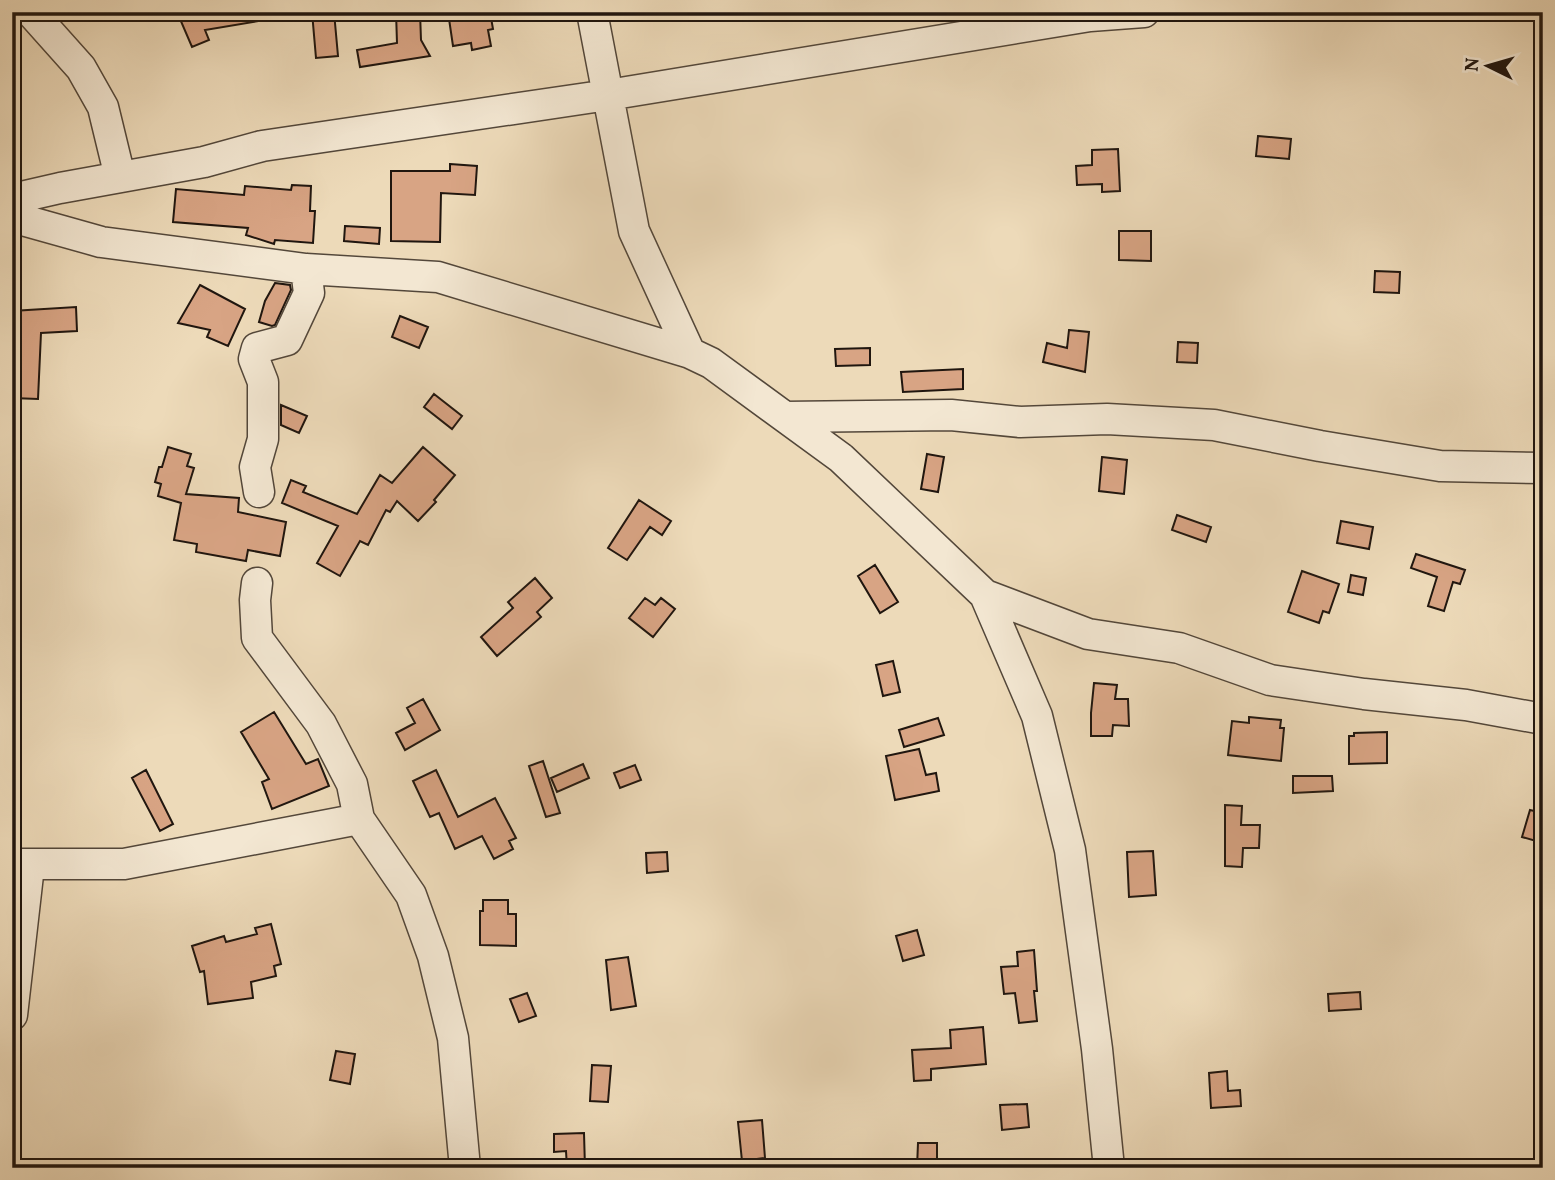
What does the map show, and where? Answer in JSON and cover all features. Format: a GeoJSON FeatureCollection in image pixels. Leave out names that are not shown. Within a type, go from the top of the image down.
{"type":"FeatureCollection","features":[{"type":"Feature","properties":{"kind":"street"},"geometry":{"type":"LineString","coordinates":[[31,12],[81,68],[103,107],[120,177]]}},
{"type":"Feature","properties":{"kind":"street"},"geometry":{"type":"LineString","coordinates":[[592,12],[634,231],[690,353]]}},
{"type":"Feature","properties":{"kind":"street"},"geometry":{"type":"LineString","coordinates":[[12,199],[204,162],[262,146],[608,95],[1077,18],[1144,12]]}},
{"type":"Feature","properties":{"kind":"street"},"geometry":{"type":"LineString","coordinates":[[12,217],[101,242],[306,269],[439,277],[690,353],[711,363],[841,458],[985,595],[1088,634],[1179,648],[1270,680],[1466,705],[1543,719]]}},
{"type":"Feature","properties":{"kind":"street"},"geometry":{"type":"LineString","coordinates":[[259,492],[255,467],[263,439],[263,382],[254,359],[257,348],[288,340],[309,293],[306,269]]}},
{"type":"Feature","properties":{"kind":"street"},"geometry":{"type":"LineString","coordinates":[[785,417],[951,415],[1020,422],[1107,419],[1214,425],[1440,466],[1543,468]]}},
{"type":"Feature","properties":{"kind":"street"},"geometry":{"type":"LineString","coordinates":[[257,583],[257,638],[321,724],[352,784],[359,819],[411,895],[433,956],[453,1038],[465,1168]]}},
{"type":"Feature","properties":{"kind":"street"},"geometry":{"type":"LineString","coordinates":[[985,595],[1037,716],[1070,850],[1097,1049],[1109,1168]]}},
{"type":"Feature","properties":{"kind":"street"},"geometry":{"type":"LineString","coordinates":[[12,1015],[21,865],[124,864],[359,819]]}},
{"type":"Feature","properties":{"kind":"building"},"geometry":{"type":"Polygon","coordinates":[[[177,12],[259,12],[259,21],[205,30],[209,40],[192,47],[177,12]]]}},
{"type":"Feature","properties":{"kind":"building"},"geometry":{"type":"Polygon","coordinates":[[[312,12],[334,12],[338,56],[316,58],[312,12]]]}},
{"type":"Feature","properties":{"kind":"building"},"geometry":{"type":"Polygon","coordinates":[[[396,12],[420,12],[421,40],[430,56],[360,67],[357,50],[397,43],[396,12]]]}},
{"type":"Feature","properties":{"kind":"building"},"geometry":{"type":"Polygon","coordinates":[[[448,12],[490,12],[493,29],[488,30],[491,46],[472,50],[471,43],[453,46],[448,12]]]}},
{"type":"Feature","properties":{"kind":"building"},"geometry":{"type":"Polygon","coordinates":[[[1258,136],[1291,139],[1289,159],[1256,156],[1258,136]]]}},
{"type":"Feature","properties":{"kind":"building"},"geometry":{"type":"Polygon","coordinates":[[[1118,149],[1120,191],[1102,192],[1102,184],[1077,185],[1076,166],[1092,165],[1092,150],[1118,149]]]}},
{"type":"Feature","properties":{"kind":"building"},"geometry":{"type":"Polygon","coordinates":[[[450,164],[477,166],[475,195],[441,193],[440,242],[391,241],[391,171],[450,171],[450,164]]]}},
{"type":"Feature","properties":{"kind":"building"},"geometry":{"type":"Polygon","coordinates":[[[292,185],[311,186],[310,211],[315,211],[313,243],[275,240],[274,244],[246,235],[248,228],[173,222],[176,189],[244,195],[245,186],[291,190],[292,185]]]}},
{"type":"Feature","properties":{"kind":"building"},"geometry":{"type":"Polygon","coordinates":[[[345,226],[380,228],[379,244],[344,241],[345,226]]]}},
{"type":"Feature","properties":{"kind":"building"},"geometry":{"type":"Polygon","coordinates":[[[1119,231],[1151,231],[1151,261],[1119,260],[1119,231]]]}},
{"type":"Feature","properties":{"kind":"building"},"geometry":{"type":"Polygon","coordinates":[[[1375,271],[1400,272],[1399,293],[1374,292],[1375,271]]]}},
{"type":"Feature","properties":{"kind":"building"},"geometry":{"type":"Polygon","coordinates":[[[275,283],[290,285],[291,290],[275,325],[272,326],[259,322],[265,301],[275,283]]]}},
{"type":"Feature","properties":{"kind":"building"},"geometry":{"type":"Polygon","coordinates":[[[200,285],[245,309],[228,346],[207,337],[210,330],[178,323],[200,285]]]}},
{"type":"Feature","properties":{"kind":"building"},"geometry":{"type":"Polygon","coordinates":[[[76,307],[77,331],[41,333],[38,399],[12,398],[12,311],[76,307]]]}},
{"type":"Feature","properties":{"kind":"building"},"geometry":{"type":"Polygon","coordinates":[[[400,316],[428,327],[419,348],[392,337],[400,316]]]}},
{"type":"Feature","properties":{"kind":"building"},"geometry":{"type":"Polygon","coordinates":[[[1069,330],[1089,332],[1085,372],[1043,362],[1047,343],[1067,348],[1069,330]]]}},
{"type":"Feature","properties":{"kind":"building"},"geometry":{"type":"Polygon","coordinates":[[[1178,342],[1198,343],[1197,363],[1177,362],[1178,342]]]}},
{"type":"Feature","properties":{"kind":"building"},"geometry":{"type":"Polygon","coordinates":[[[870,348],[870,365],[836,366],[835,349],[870,348]]]}},
{"type":"Feature","properties":{"kind":"building"},"geometry":{"type":"Polygon","coordinates":[[[963,369],[963,389],[903,392],[901,372],[963,369]]]}},
{"type":"Feature","properties":{"kind":"building"},"geometry":{"type":"Polygon","coordinates":[[[434,394],[462,416],[452,429],[424,407],[434,394]]]}},
{"type":"Feature","properties":{"kind":"building"},"geometry":{"type":"Polygon","coordinates":[[[281,405],[307,416],[299,433],[281,425],[281,405]]]}},
{"type":"Feature","properties":{"kind":"building"},"geometry":{"type":"Polygon","coordinates":[[[168,447],[191,454],[187,466],[194,468],[186,494],[239,498],[238,512],[286,522],[280,556],[248,550],[246,561],[196,552],[197,544],[174,540],[181,503],[158,496],[161,484],[155,482],[168,447]]]}},
{"type":"Feature","properties":{"kind":"building"},"geometry":{"type":"Polygon","coordinates":[[[423,447],[455,475],[434,500],[436,502],[418,521],[397,501],[390,512],[386,510],[368,545],[360,541],[340,576],[317,563],[338,526],[282,503],[291,480],[306,486],[303,492],[357,514],[380,475],[392,483],[423,447]]]}},
{"type":"Feature","properties":{"kind":"building"},"geometry":{"type":"Polygon","coordinates":[[[927,454],[944,457],[938,492],[921,489],[927,454]]]}},
{"type":"Feature","properties":{"kind":"building"},"geometry":{"type":"Polygon","coordinates":[[[1102,457],[1127,460],[1124,494],[1099,491],[1102,457]]]}},
{"type":"Feature","properties":{"kind":"building"},"geometry":{"type":"Polygon","coordinates":[[[639,500],[671,521],[662,535],[650,527],[627,560],[608,548],[639,500]]]}},
{"type":"Feature","properties":{"kind":"building"},"geometry":{"type":"Polygon","coordinates":[[[1177,515],[1211,527],[1206,542],[1172,530],[1177,515]]]}},
{"type":"Feature","properties":{"kind":"building"},"geometry":{"type":"Polygon","coordinates":[[[1341,521],[1373,527],[1369,549],[1337,543],[1341,521]]]}},
{"type":"Feature","properties":{"kind":"building"},"geometry":{"type":"Polygon","coordinates":[[[1416,554],[1465,570],[1460,584],[1453,582],[1444,611],[1428,606],[1437,577],[1411,568],[1416,554]]]}},
{"type":"Feature","properties":{"kind":"building"},"geometry":{"type":"Polygon","coordinates":[[[875,565],[898,602],[880,613],[858,576],[875,565]]]}},
{"type":"Feature","properties":{"kind":"building"},"geometry":{"type":"Polygon","coordinates":[[[1302,571],[1339,584],[1329,613],[1323,611],[1319,623],[1288,612],[1302,571]]]}},
{"type":"Feature","properties":{"kind":"building"},"geometry":{"type":"Polygon","coordinates":[[[1351,575],[1366,578],[1363,595],[1348,592],[1351,575]]]}},
{"type":"Feature","properties":{"kind":"building"},"geometry":{"type":"Polygon","coordinates":[[[535,578],[552,598],[537,612],[541,617],[497,656],[481,637],[513,608],[508,602],[535,578]]]}},
{"type":"Feature","properties":{"kind":"building"},"geometry":{"type":"Polygon","coordinates":[[[645,598],[655,605],[661,598],[675,609],[653,637],[629,618],[645,598]]]}},
{"type":"Feature","properties":{"kind":"building"},"geometry":{"type":"Polygon","coordinates":[[[893,661],[900,692],[883,696],[876,665],[893,661]]]}},
{"type":"Feature","properties":{"kind":"building"},"geometry":{"type":"Polygon","coordinates":[[[1094,683],[1117,685],[1115,699],[1128,699],[1129,726],[1113,725],[1112,736],[1091,736],[1094,683]]]}},
{"type":"Feature","properties":{"kind":"building"},"geometry":{"type":"Polygon","coordinates":[[[423,699],[440,730],[405,750],[396,733],[415,723],[407,708],[423,699]]]}},
{"type":"Feature","properties":{"kind":"building"},"geometry":{"type":"Polygon","coordinates":[[[274,712],[306,764],[318,759],[329,786],[272,809],[262,782],[269,779],[241,732],[274,712]]]}},
{"type":"Feature","properties":{"kind":"building"},"geometry":{"type":"Polygon","coordinates":[[[1249,717],[1281,720],[1280,728],[1284,728],[1281,761],[1228,755],[1232,721],[1249,723],[1249,717]]]}},
{"type":"Feature","properties":{"kind":"building"},"geometry":{"type":"Polygon","coordinates":[[[938,718],[944,735],[904,747],[899,730],[938,718]]]}},
{"type":"Feature","properties":{"kind":"building"},"geometry":{"type":"Polygon","coordinates":[[[1387,732],[1387,763],[1349,764],[1349,736],[1354,736],[1354,733],[1387,732]]]}},
{"type":"Feature","properties":{"kind":"building"},"geometry":{"type":"Polygon","coordinates":[[[919,749],[926,775],[936,773],[939,791],[895,800],[886,756],[919,749]]]}},
{"type":"Feature","properties":{"kind":"building"},"geometry":{"type":"Polygon","coordinates":[[[543,761],[560,813],[546,817],[529,766],[543,761]]]}},
{"type":"Feature","properties":{"kind":"building"},"geometry":{"type":"Polygon","coordinates":[[[583,764],[589,778],[557,792],[551,778],[583,764]]]}},
{"type":"Feature","properties":{"kind":"building"},"geometry":{"type":"Polygon","coordinates":[[[635,765],[641,780],[620,788],[614,773],[635,765]]]}},
{"type":"Feature","properties":{"kind":"building"},"geometry":{"type":"Polygon","coordinates":[[[146,770],[173,824],[160,831],[132,778],[146,770]]]}},
{"type":"Feature","properties":{"kind":"building"},"geometry":{"type":"Polygon","coordinates":[[[436,770],[458,817],[495,798],[516,838],[509,841],[513,849],[494,859],[482,836],[455,849],[439,813],[430,817],[413,781],[436,770]]]}},
{"type":"Feature","properties":{"kind":"building"},"geometry":{"type":"Polygon","coordinates":[[[1293,776],[1332,776],[1333,791],[1293,793],[1293,776]]]}},
{"type":"Feature","properties":{"kind":"building"},"geometry":{"type":"Polygon","coordinates":[[[1225,805],[1242,806],[1241,825],[1260,825],[1259,848],[1243,848],[1242,867],[1225,866],[1225,805]]]}},
{"type":"Feature","properties":{"kind":"building"},"geometry":{"type":"Polygon","coordinates":[[[1530,810],[1543,813],[1543,843],[1522,837],[1530,810]]]}},
{"type":"Feature","properties":{"kind":"building"},"geometry":{"type":"Polygon","coordinates":[[[1153,851],[1156,895],[1129,897],[1127,852],[1153,851]]]}},
{"type":"Feature","properties":{"kind":"building"},"geometry":{"type":"Polygon","coordinates":[[[667,852],[668,871],[647,873],[646,853],[667,852]]]}},
{"type":"Feature","properties":{"kind":"building"},"geometry":{"type":"Polygon","coordinates":[[[483,900],[508,900],[508,914],[516,914],[516,946],[480,945],[480,911],[483,911],[483,900]]]}},
{"type":"Feature","properties":{"kind":"building"},"geometry":{"type":"Polygon","coordinates":[[[271,924],[281,964],[274,966],[276,976],[251,982],[253,998],[208,1004],[204,971],[200,972],[192,946],[224,936],[226,942],[257,934],[255,928],[271,924]]]}},
{"type":"Feature","properties":{"kind":"building"},"geometry":{"type":"Polygon","coordinates":[[[917,930],[924,955],[903,961],[896,936],[917,930]]]}},
{"type":"Feature","properties":{"kind":"building"},"geometry":{"type":"Polygon","coordinates":[[[1034,950],[1037,1021],[1019,1023],[1015,993],[1004,994],[1001,967],[1018,966],[1017,952],[1034,950]]]}},
{"type":"Feature","properties":{"kind":"building"},"geometry":{"type":"Polygon","coordinates":[[[628,957],[636,1006],[611,1010],[606,960],[628,957]]]}},
{"type":"Feature","properties":{"kind":"building"},"geometry":{"type":"Polygon","coordinates":[[[1360,992],[1361,1009],[1329,1011],[1328,994],[1360,992]]]}},
{"type":"Feature","properties":{"kind":"building"},"geometry":{"type":"Polygon","coordinates":[[[527,993],[536,1016],[519,1022],[510,999],[527,993]]]}},
{"type":"Feature","properties":{"kind":"building"},"geometry":{"type":"Polygon","coordinates":[[[983,1027],[986,1064],[931,1069],[931,1080],[914,1081],[912,1050],[951,1048],[950,1030],[983,1027]]]}},
{"type":"Feature","properties":{"kind":"building"},"geometry":{"type":"Polygon","coordinates":[[[336,1051],[355,1054],[350,1084],[330,1080],[336,1051]]]}},
{"type":"Feature","properties":{"kind":"building"},"geometry":{"type":"Polygon","coordinates":[[[592,1065],[611,1066],[608,1102],[590,1101],[592,1065]]]}},
{"type":"Feature","properties":{"kind":"building"},"geometry":{"type":"Polygon","coordinates":[[[1227,1071],[1228,1091],[1240,1090],[1241,1106],[1211,1108],[1209,1073],[1227,1071]]]}},
{"type":"Feature","properties":{"kind":"building"},"geometry":{"type":"Polygon","coordinates":[[[1027,1104],[1029,1127],[1002,1130],[1000,1105],[1027,1104]]]}},
{"type":"Feature","properties":{"kind":"building"},"geometry":{"type":"Polygon","coordinates":[[[762,1120],[765,1158],[742,1161],[738,1122],[762,1120]]]}},
{"type":"Feature","properties":{"kind":"building"},"geometry":{"type":"Polygon","coordinates":[[[584,1133],[585,1168],[567,1168],[566,1151],[554,1152],[554,1134],[584,1133]]]}},
{"type":"Feature","properties":{"kind":"building"},"geometry":{"type":"Polygon","coordinates":[[[918,1143],[937,1143],[937,1168],[917,1168],[918,1143]]]}}]}
